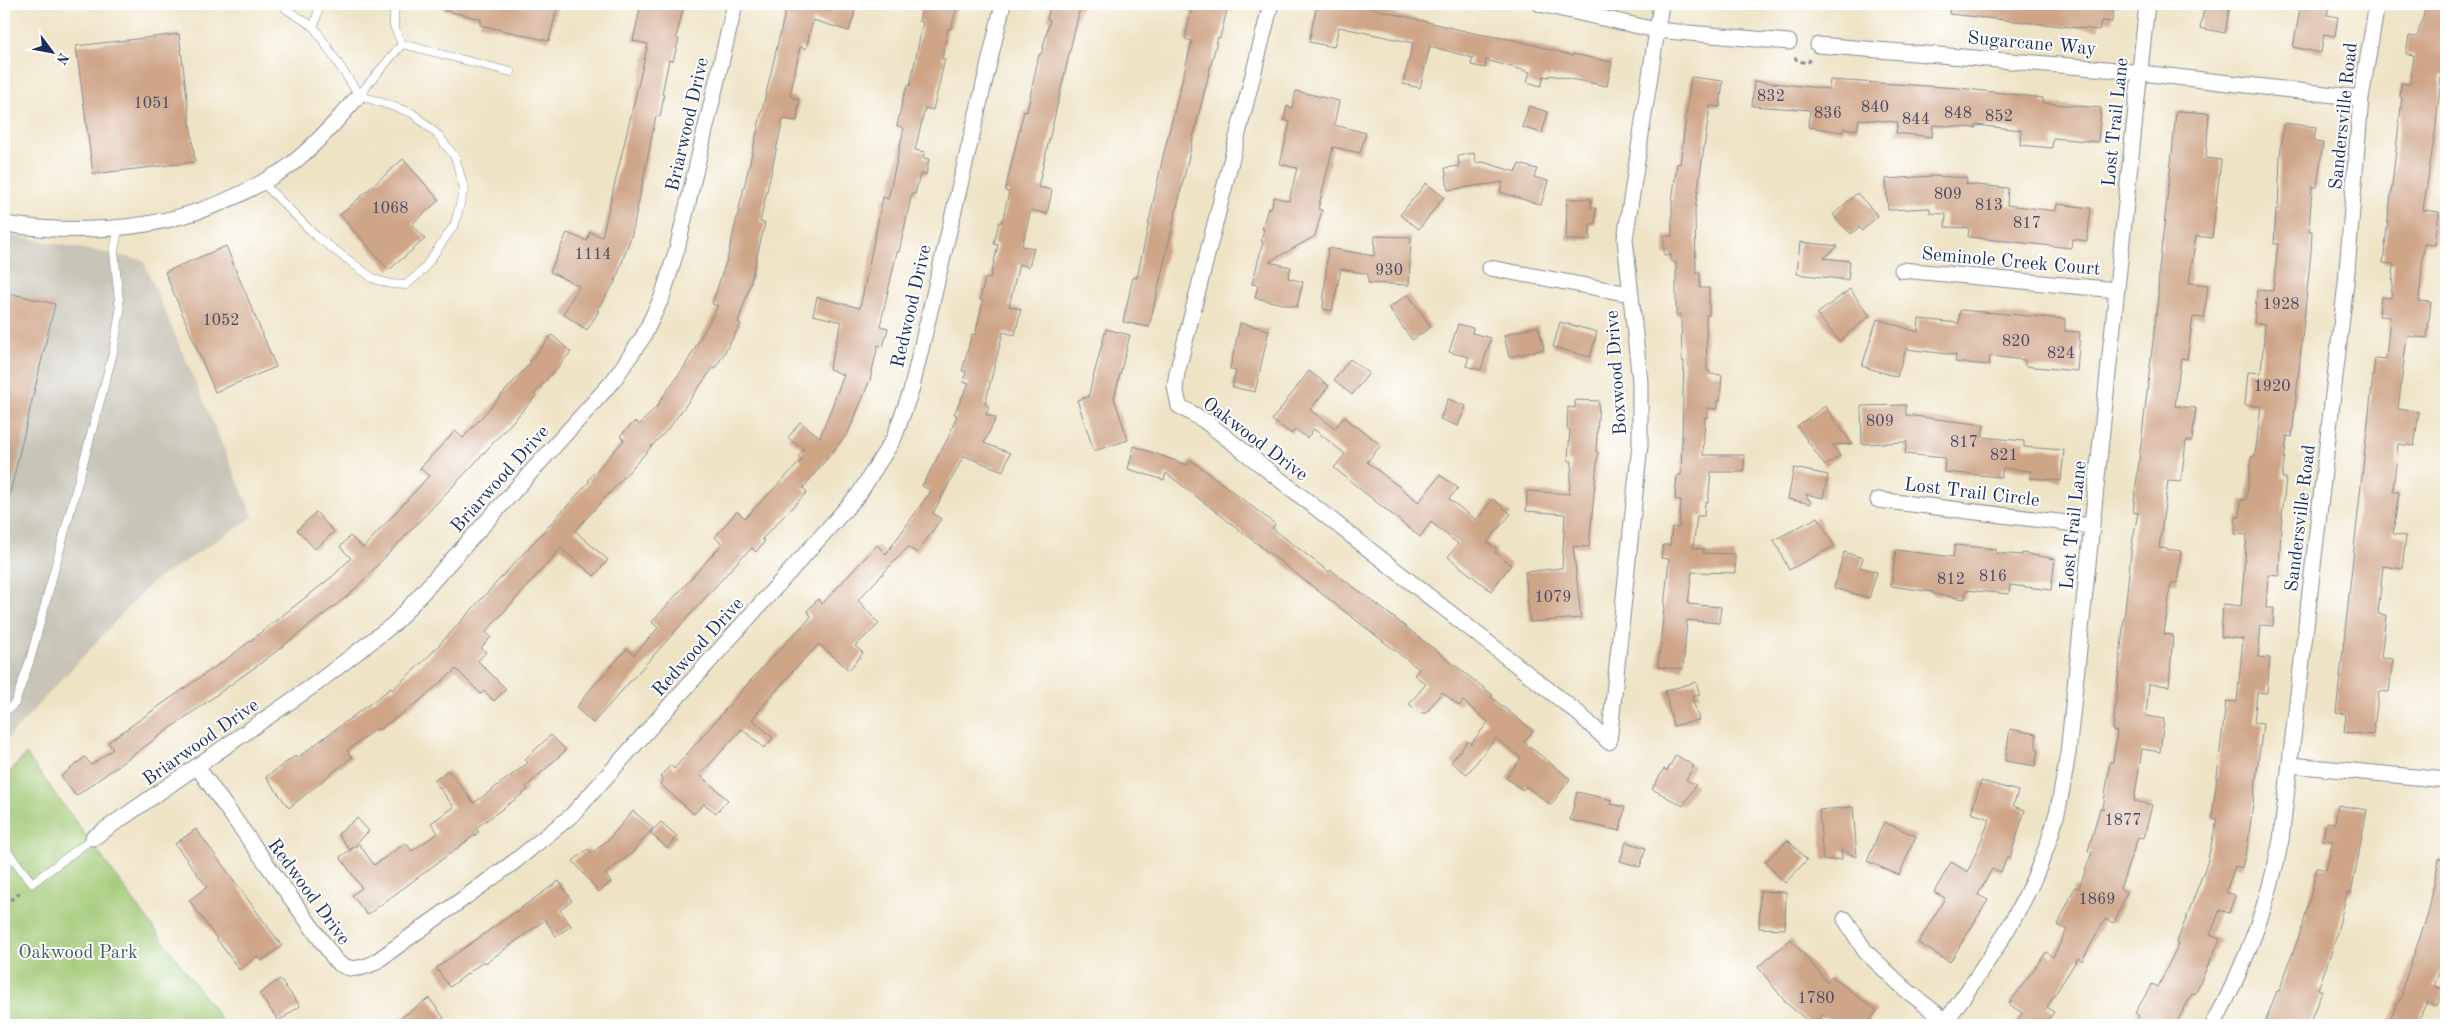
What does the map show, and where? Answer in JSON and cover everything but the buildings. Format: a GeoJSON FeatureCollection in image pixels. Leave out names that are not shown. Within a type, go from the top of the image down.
{"type":"FeatureCollection","features":[{"type":"Feature","properties":{"kind":"street","name":"Briarwood Drive"},"geometry":{"type":"LineString","coordinates":[[94,838],[198,768],[317,683],[395,623],[613,381],[643,337],[662,297],[677,249],[735,4]]}},
{"type":"Feature","properties":{"kind":"street","name":"Redwood Drive"},"geometry":{"type":"LineString","coordinates":[[198,768],[336,961],[349,968],[365,967],[374,963],[514,862],[572,815],[859,494],[894,438],[911,391],[1003,4]]}},
{"type":"Feature","properties":{"kind":"street","name":"Oakwood Drive"},"geometry":{"type":"LineString","coordinates":[[1271,4],[1177,373],[1175,386],[1179,406],[1205,421],[1578,713],[1609,742]]}},
{"type":"Feature","properties":{"kind":"street"},"geometry":{"type":"LineString","coordinates":[[1540,4],[1656,30],[1789,42]]}},
{"type":"Feature","properties":{"kind":"street","name":"Boxwood Drive"},"geometry":{"type":"LineString","coordinates":[[1609,742],[1640,445],[1640,382],[1626,268],[1627,217],[1660,4]]}},
{"type":"Feature","properties":{"kind":"street","name":"Lost Trail Lane"},"geometry":{"type":"LineString","coordinates":[[1949,1023],[2020,908],[2037,871],[2058,810],[2068,752],[2139,73],[2148,4]]}},
{"type":"Feature","properties":{"kind":"street","name":"Sandersville Road"},"geometry":{"type":"LineString","coordinates":[[2213,1025],[2231,993],[2260,924],[2273,883],[2282,840],[2346,282],[2360,98],[2377,4]]}},
{"type":"Feature","properties":{"kind":"street","name":"Sugarcane Way"},"geometry":{"type":"LineString","coordinates":[[1818,45],[2139,73],[2360,98]]}},
{"type":"Feature","properties":{"kind":"street"},"geometry":{"type":"LineString","coordinates":[[4,224],[68,231],[118,230],[161,223],[198,212],[245,192],[292,164],[360,95]]}},
{"type":"Feature","properties":{"kind":"street"},"geometry":{"type":"LineString","coordinates":[[1490,268],[1630,294]]}},
{"type":"Feature","properties":{"kind":"street","name":"Seminole Creek Court"},"geometry":{"type":"LineString","coordinates":[[1902,270],[2117,290]]}},
{"type":"Feature","properties":{"kind":"street","name":"Lost Trail Circle"},"geometry":{"type":"LineString","coordinates":[[1878,500],[2092,526]]}},
{"type":"Feature","properties":{"kind":"street"},"geometry":{"type":"LineString","coordinates":[[2291,765],[2446,780]]}},
{"type":"Feature","properties":{"kind":"street"},"geometry":{"type":"LineString","coordinates":[[1845,918],[1865,951],[1905,989],[1949,1023]]}},
{"type":"Feature","properties":{"kind":"lane"},"geometry":{"type":"LineString","coordinates":[[262,182],[317,237],[374,279],[391,284],[406,285],[423,270],[455,224],[464,188],[455,158],[438,135],[412,112],[360,95],[314,27],[286,9],[284,4]]}},
{"type":"Feature","properties":{"kind":"lane"},"geometry":{"type":"LineString","coordinates":[[314,27],[320,4]]}},
{"type":"Feature","properties":{"kind":"lane"},"geometry":{"type":"LineString","coordinates":[[394,4],[394,26],[402,44]]}},
{"type":"Feature","properties":{"kind":"lane"},"geometry":{"type":"LineString","coordinates":[[360,95],[402,44]]}},
{"type":"Feature","properties":{"kind":"lane"},"geometry":{"type":"LineString","coordinates":[[402,44],[511,72]]}},
{"type":"Feature","properties":{"kind":"lane"},"geometry":{"type":"LineString","coordinates":[[4,713],[15,703],[30,660],[113,353],[120,311],[114,251],[118,230]]}},
{"type":"Feature","properties":{"kind":"lane"},"geometry":{"type":"LineString","coordinates":[[4,847],[32,883],[94,838]]}},
{"type":"Feature","properties":{"kind":"path"},"geometry":{"type":"LineString","coordinates":[[4,904],[32,883]]}},
{"type":"Feature","properties":{"kind":"shaded area"},"geometry":{"type":"Polygon","coordinates":[[[4,234],[143,260],[253,517],[150,584],[4,742],[4,234]]]}},
{"type":"Feature","properties":{"kind":"green space","name":"Oakwood Park"},"geometry":{"type":"Polygon","coordinates":[[[26,754],[225,1025],[4,1025],[4,778],[26,754]]]}}]}
